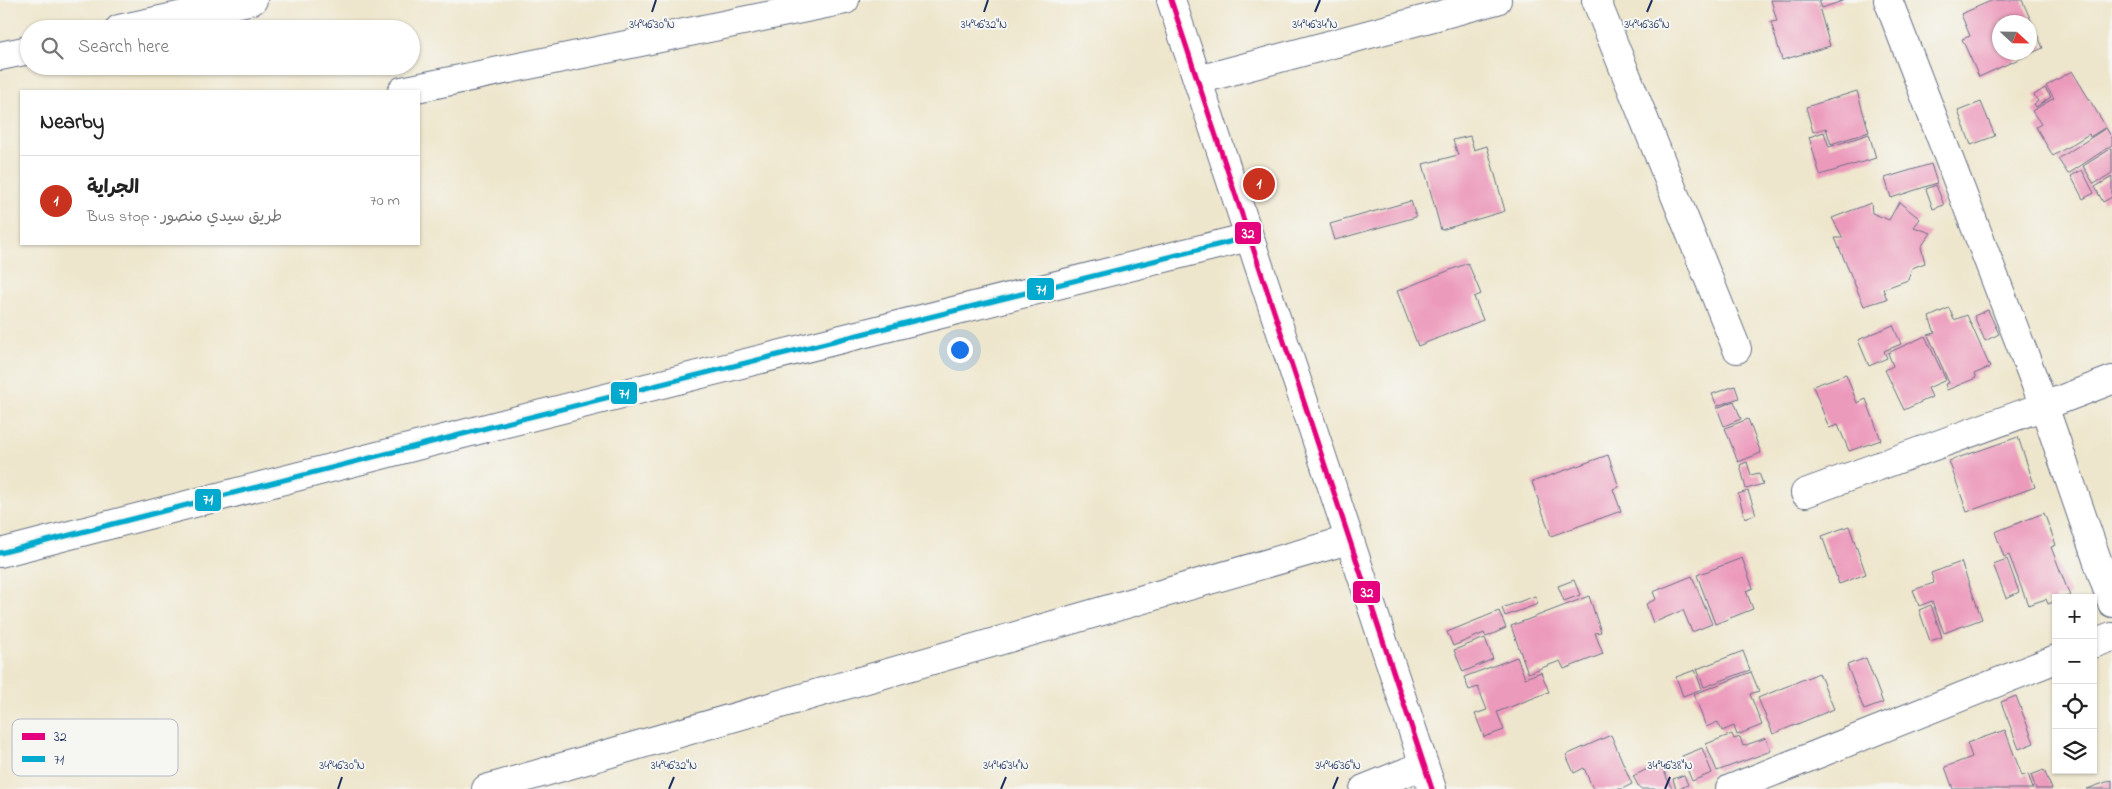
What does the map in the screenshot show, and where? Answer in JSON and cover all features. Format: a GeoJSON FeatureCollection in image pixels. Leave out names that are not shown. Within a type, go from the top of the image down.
{"type":"FeatureCollection","features":[{"type":"Feature","properties":{"kind":"street"},"geometry":{"type":"LineString","coordinates":[[161,20],[253,0]]}},
{"type":"Feature","properties":{"kind":"street"},"geometry":{"type":"LineString","coordinates":[[407,90],[845,0]]}},
{"type":"Feature","properties":{"kind":"street"},"geometry":{"type":"LineString","coordinates":[[1171,0],[1348,540],[1428,777],[1364,789]]}},
{"type":"Feature","properties":{"kind":"street"},"geometry":{"type":"LineString","coordinates":[[1198,80],[1497,0]]}},
{"type":"Feature","properties":{"kind":"street"},"geometry":{"type":"LineString","coordinates":[[1596,0],[1737,349]]}},
{"type":"Feature","properties":{"kind":"street"},"geometry":{"type":"LineString","coordinates":[[1888,0],[2044,406],[2112,603]]}},
{"type":"Feature","properties":{"kind":"street"},"geometry":{"type":"LineString","coordinates":[[0,56],[20,52]]}},
{"type":"Feature","properties":{"kind":"street"},"geometry":{"type":"LineString","coordinates":[[0,553],[498,425],[1249,237]]}},
{"type":"Feature","properties":{"kind":"street"},"geometry":{"type":"LineString","coordinates":[[1805,493],[2112,380]]}},
{"type":"Feature","properties":{"kind":"street"},"geometry":{"type":"LineString","coordinates":[[486,789],[1348,540]]}},
{"type":"Feature","properties":{"kind":"street"},"geometry":{"type":"LineString","coordinates":[[2097,643],[2112,637]]}},
{"type":"Feature","properties":{"kind":"street"},"geometry":{"type":"LineString","coordinates":[[1730,789],[2052,661]]}},
{"type":"Feature","properties":{"kind":"building"},"geometry":{"type":"Polygon","coordinates":[[[1771,0],[1817,0],[1830,46],[1782,60],[1771,22],[1777,21],[1771,0]]]}},
{"type":"Feature","properties":{"kind":"building"},"geometry":{"type":"Polygon","coordinates":[[[1819,0],[1845,0],[1822,8],[1819,0]]]}},
{"type":"Feature","properties":{"kind":"building"},"geometry":{"type":"Polygon","coordinates":[[[1993,0],[2022,0],[2029,15],[1992,15],[1992,60],[2017,60],[1979,77],[1962,39],[1970,36],[1961,14],[1993,0]]]}},
{"type":"Feature","properties":{"kind":"building"},"geometry":{"type":"Polygon","coordinates":[[[2037,34],[2043,48],[2037,51],[2037,34]]]}},
{"type":"Feature","properties":{"kind":"building"},"geometry":{"type":"Polygon","coordinates":[[[2072,71],[2106,127],[2090,137],[2089,134],[2053,156],[2036,127],[2041,124],[2032,111],[2054,98],[2046,86],[2072,71]]]}},
{"type":"Feature","properties":{"kind":"building"},"geometry":{"type":"Polygon","coordinates":[[[2045,88],[2051,97],[2036,107],[2034,104],[2038,101],[2034,95],[2045,88]]]}},
{"type":"Feature","properties":{"kind":"building"},"geometry":{"type":"Polygon","coordinates":[[[1857,91],[1869,132],[1831,144],[1826,128],[1813,132],[1806,107],[1857,91]]]}},
{"type":"Feature","properties":{"kind":"building"},"geometry":{"type":"Polygon","coordinates":[[[1981,102],[1995,136],[1971,145],[1958,111],[1981,102]]]}},
{"type":"Feature","properties":{"kind":"building"},"geometry":{"type":"Polygon","coordinates":[[[2106,128],[2112,138],[2112,145],[2068,174],[2058,159],[2106,128]]]}},
{"type":"Feature","properties":{"kind":"building"},"geometry":{"type":"Polygon","coordinates":[[[1824,132],[1829,147],[1869,134],[1876,158],[1820,175],[1809,137],[1824,132]]]}},
{"type":"Feature","properties":{"kind":"building"},"geometry":{"type":"Polygon","coordinates":[[[1470,136],[1474,150],[1487,146],[1505,211],[1441,230],[1423,164],[1458,155],[1453,140],[1470,136]]]}},
{"type":"Feature","properties":{"kind":"building"},"geometry":{"type":"Polygon","coordinates":[[[2112,148],[2112,173],[2094,184],[2083,166],[2112,148]]]}},
{"type":"Feature","properties":{"kind":"building"},"geometry":{"type":"Polygon","coordinates":[[[1931,164],[1937,183],[1891,198],[1885,178],[1931,164]]]}},
{"type":"Feature","properties":{"kind":"building"},"geometry":{"type":"Polygon","coordinates":[[[2082,170],[2094,193],[2083,199],[2071,176],[2082,170]]]}},
{"type":"Feature","properties":{"kind":"building"},"geometry":{"type":"Polygon","coordinates":[[[2112,177],[2112,197],[2103,202],[2095,187],[2112,177]]]}},
{"type":"Feature","properties":{"kind":"building"},"geometry":{"type":"Polygon","coordinates":[[[1936,185],[1944,205],[1933,209],[1926,189],[1936,185]]]}},
{"type":"Feature","properties":{"kind":"building"},"geometry":{"type":"Polygon","coordinates":[[[1411,201],[1416,217],[1335,240],[1330,224],[1411,201]]]}},
{"type":"Feature","properties":{"kind":"building"},"geometry":{"type":"Polygon","coordinates":[[[1899,202],[1920,219],[1914,227],[1931,233],[1921,247],[1925,263],[1912,268],[1908,280],[1883,289],[1887,299],[1864,306],[1835,238],[1843,238],[1832,218],[1871,203],[1872,213],[1889,220],[1899,202]]]}},
{"type":"Feature","properties":{"kind":"building"},"geometry":{"type":"Polygon","coordinates":[[[1468,263],[1481,294],[1474,297],[1483,320],[1418,346],[1397,291],[1468,263]]]}},
{"type":"Feature","properties":{"kind":"building"},"geometry":{"type":"Polygon","coordinates":[[[1949,308],[1954,320],[1967,315],[1990,367],[1974,374],[1976,378],[1947,390],[1945,384],[1949,383],[1928,335],[1935,333],[1929,317],[1949,308]]]}},
{"type":"Feature","properties":{"kind":"building"},"geometry":{"type":"Polygon","coordinates":[[[1988,310],[1999,334],[1985,341],[1974,316],[1988,310]]]}},
{"type":"Feature","properties":{"kind":"building"},"geometry":{"type":"Polygon","coordinates":[[[1893,325],[1901,344],[1884,351],[1887,358],[1869,366],[1858,340],[1893,325]]]}},
{"type":"Feature","properties":{"kind":"building"},"geometry":{"type":"Polygon","coordinates":[[[1925,336],[1946,380],[1928,388],[1932,397],[1904,410],[1885,370],[1893,366],[1888,353],[1925,336]]]}},
{"type":"Feature","properties":{"kind":"building"},"geometry":{"type":"Polygon","coordinates":[[[1846,374],[1857,403],[1866,399],[1881,440],[1849,451],[1838,425],[1829,428],[1813,386],[1846,374]]]}},
{"type":"Feature","properties":{"kind":"building"},"geometry":{"type":"Polygon","coordinates":[[[1735,386],[1739,398],[1717,406],[1712,394],[1735,386]]]}},
{"type":"Feature","properties":{"kind":"building"},"geometry":{"type":"Polygon","coordinates":[[[1734,401],[1741,419],[1724,426],[1717,408],[1734,401]]]}},
{"type":"Feature","properties":{"kind":"building"},"geometry":{"type":"Polygon","coordinates":[[[1748,419],[1761,453],[1738,462],[1725,428],[1748,419]]]}},
{"type":"Feature","properties":{"kind":"building"},"geometry":{"type":"Polygon","coordinates":[[[2018,437],[2035,487],[1967,512],[1949,461],[2018,437]]]}},
{"type":"Feature","properties":{"kind":"building"},"geometry":{"type":"Polygon","coordinates":[[[1608,455],[1619,487],[1613,489],[1621,511],[1551,536],[1532,482],[1608,455]]]}},
{"type":"Feature","properties":{"kind":"building"},"geometry":{"type":"Polygon","coordinates":[[[1747,462],[1751,475],[1759,473],[1763,484],[1746,489],[1740,465],[1747,462]]]}},
{"type":"Feature","properties":{"kind":"building"},"geometry":{"type":"Polygon","coordinates":[[[1748,491],[1756,514],[1745,518],[1738,494],[1748,491]]]}},
{"type":"Feature","properties":{"kind":"building"},"geometry":{"type":"Polygon","coordinates":[[[2044,513],[2056,545],[2051,547],[2069,594],[2052,594],[2052,602],[2048,604],[2046,599],[2028,605],[2009,555],[2004,557],[1995,532],[2044,513]]]}},
{"type":"Feature","properties":{"kind":"building"},"geometry":{"type":"Polygon","coordinates":[[[1849,526],[1866,574],[1839,584],[1822,536],[1849,526]]]}},
{"type":"Feature","properties":{"kind":"building"},"geometry":{"type":"Polygon","coordinates":[[[1742,558],[1753,588],[1746,591],[1753,609],[1715,624],[1697,575],[1742,558]]]}},
{"type":"Feature","properties":{"kind":"building"},"geometry":{"type":"Polygon","coordinates":[[[2007,559],[2019,592],[2006,598],[1993,564],[2007,559]]]}},
{"type":"Feature","properties":{"kind":"building"},"geometry":{"type":"Polygon","coordinates":[[[1961,562],[1982,619],[1944,633],[1932,601],[1919,606],[1913,590],[1934,583],[1931,573],[1961,562]]]}},
{"type":"Feature","properties":{"kind":"building"},"geometry":{"type":"Polygon","coordinates":[[[1692,576],[1712,624],[1692,632],[1683,610],[1653,623],[1646,604],[1656,599],[1653,592],[1692,576]]]}},
{"type":"Feature","properties":{"kind":"building"},"geometry":{"type":"Polygon","coordinates":[[[1574,580],[1580,595],[1564,601],[1558,586],[1574,580]]]}},
{"type":"Feature","properties":{"kind":"building"},"geometry":{"type":"Polygon","coordinates":[[[1535,596],[1538,604],[1505,616],[1502,608],[1535,596]]]}},
{"type":"Feature","properties":{"kind":"building"},"geometry":{"type":"Polygon","coordinates":[[[1589,596],[1601,632],[1595,633],[1603,654],[1564,669],[1560,661],[1528,673],[1511,626],[1589,596]]]}},
{"type":"Feature","properties":{"kind":"building"},"geometry":{"type":"Polygon","coordinates":[[[1931,605],[1942,637],[1930,641],[1919,610],[1931,605]]]}},
{"type":"Feature","properties":{"kind":"building"},"geometry":{"type":"Polygon","coordinates":[[[1499,611],[1506,628],[1486,637],[1484,633],[1453,646],[1447,632],[1499,611]]]}},
{"type":"Feature","properties":{"kind":"building"},"geometry":{"type":"Polygon","coordinates":[[[1485,638],[1493,659],[1463,672],[1454,650],[1485,638]]]}},
{"type":"Feature","properties":{"kind":"building"},"geometry":{"type":"Polygon","coordinates":[[[1743,651],[1750,670],[1704,687],[1697,669],[1743,651]]]}},
{"type":"Feature","properties":{"kind":"building"},"geometry":{"type":"Polygon","coordinates":[[[1517,657],[1525,678],[1541,672],[1549,692],[1497,712],[1504,730],[1484,737],[1475,714],[1487,710],[1478,687],[1469,690],[1464,677],[1517,657]]]}},
{"type":"Feature","properties":{"kind":"building"},"geometry":{"type":"Polygon","coordinates":[[[1866,658],[1883,703],[1864,710],[1847,665],[1866,658]]]}},
{"type":"Feature","properties":{"kind":"building"},"geometry":{"type":"Polygon","coordinates":[[[1695,670],[1702,689],[1683,696],[1676,677],[1695,670]]]}},
{"type":"Feature","properties":{"kind":"building"},"geometry":{"type":"Polygon","coordinates":[[[1751,672],[1759,691],[1750,694],[1762,725],[1737,735],[1734,726],[1722,731],[1718,722],[1706,727],[1694,694],[1751,672]]]}},
{"type":"Feature","properties":{"kind":"building"},"geometry":{"type":"Polygon","coordinates":[[[1819,673],[1834,709],[1773,734],[1758,698],[1819,673]]]}},
{"type":"Feature","properties":{"kind":"building"},"geometry":{"type":"Polygon","coordinates":[[[2016,696],[2034,743],[2019,749],[2001,702],[2016,696]]]}},
{"type":"Feature","properties":{"kind":"building"},"geometry":{"type":"Polygon","coordinates":[[[2005,730],[2022,776],[2028,774],[2033,789],[1953,789],[1945,767],[1972,757],[1967,743],[2005,730]]]}},
{"type":"Feature","properties":{"kind":"building"},"geometry":{"type":"Polygon","coordinates":[[[1732,734],[1734,739],[1740,737],[1743,746],[1766,738],[1771,751],[1717,771],[1706,744],[1732,734]]]}},
{"type":"Feature","properties":{"kind":"building"},"geometry":{"type":"Polygon","coordinates":[[[1611,735],[1632,784],[1622,789],[1593,789],[1584,768],[1574,773],[1566,755],[1611,735]]]}},
{"type":"Feature","properties":{"kind":"building"},"geometry":{"type":"Polygon","coordinates":[[[1702,748],[1712,773],[1692,781],[1682,756],[1702,748]]]}},
{"type":"Feature","properties":{"kind":"building"},"geometry":{"type":"Polygon","coordinates":[[[1660,763],[1672,789],[1640,789],[1633,776],[1660,763]]]}},
{"type":"Feature","properties":{"kind":"building"},"geometry":{"type":"Polygon","coordinates":[[[2044,770],[2052,789],[2036,789],[2031,775],[2044,770]]]}},
{"type":"Feature","properties":{"kind":"building"},"geometry":{"type":"Polygon","coordinates":[[[1684,775],[1688,785],[1676,789],[1673,779],[1684,775]]]}},
{"type":"Feature","properties":{"kind":"building"},"geometry":{"type":"Polygon","coordinates":[[[2112,780],[2112,789],[2087,789],[2112,780]]]}},
{"type":"Feature","properties":{"kind":"transit line","name":"32"},"geometry":{"type":"LineString","coordinates":[[1171,0],[1432,789]]}},
{"type":"Feature","properties":{"kind":"transit line","name":"71"},"geometry":{"type":"LineString","coordinates":[[0,553],[498,425],[1249,237]]}},
{"type":"Feature","properties":{"kind":"place","name":"الجراية"},"geometry":{"type":"Point","coordinates":[1259,184]}}]}
